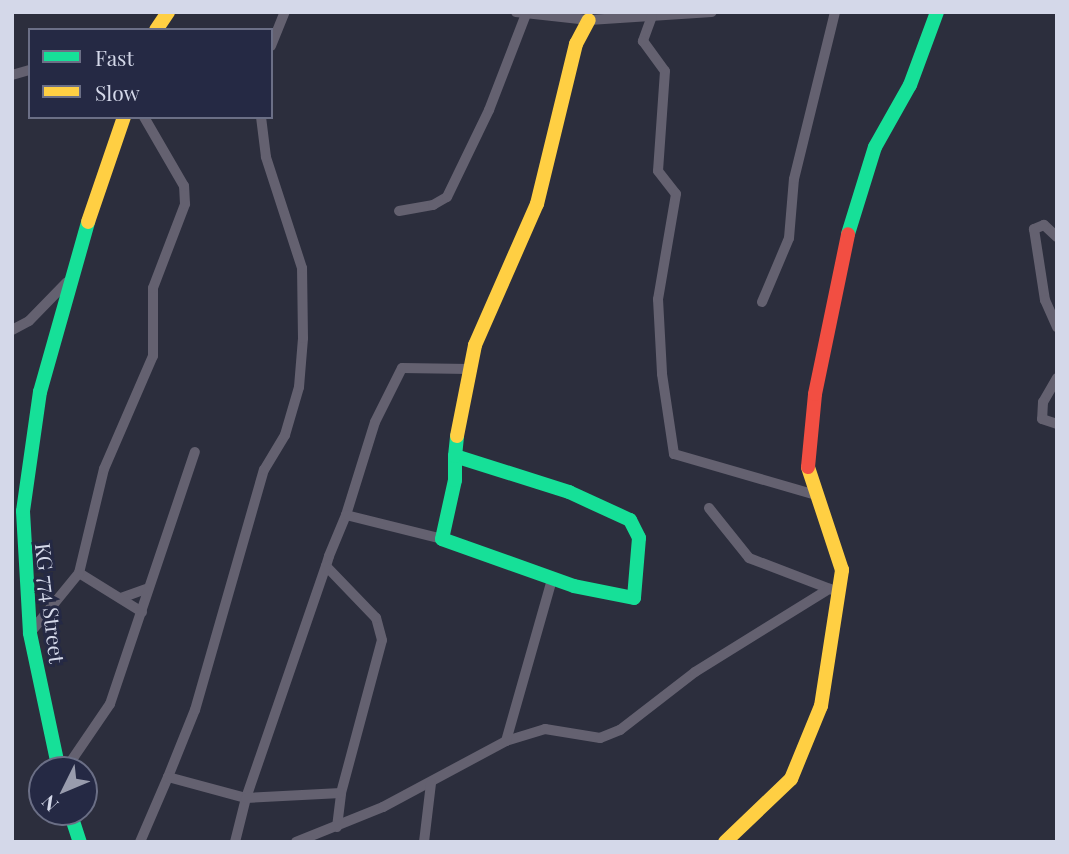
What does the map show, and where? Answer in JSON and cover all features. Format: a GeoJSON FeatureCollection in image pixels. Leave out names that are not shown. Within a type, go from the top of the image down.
{"type":"FeatureCollection","features":[{"type":"Feature","properties":{"kind":"street"},"geometry":{"type":"LineString","coordinates":[[157,28],[168,12]]}},
{"type":"Feature","properties":{"kind":"street"},"geometry":{"type":"LineString","coordinates":[[273,41],[285,12]]}},
{"type":"Feature","properties":{"kind":"street"},"geometry":{"type":"LineString","coordinates":[[399,211],[433,205],[447,197],[489,110],[521,13],[589,20],[712,12]]}},
{"type":"Feature","properties":{"kind":"street"},"geometry":{"type":"LineString","coordinates":[[762,302],[789,238],[794,179],[835,12]]}},
{"type":"Feature","properties":{"kind":"street"},"geometry":{"type":"LineString","coordinates":[[725,842],[791,779],[805,752],[821,706],[833,590],[842,570],[813,494],[806,454],[809,428],[852,214],[875,147],[914,76],[937,12]]}},
{"type":"Feature","properties":{"kind":"street"},"geometry":{"type":"LineString","coordinates":[[652,16],[643,41],[665,71],[659,171],[676,194],[659,299],[662,374],[674,454],[813,494]]}},
{"type":"Feature","properties":{"kind":"street"},"geometry":{"type":"LineString","coordinates":[[442,539],[469,369],[482,321],[516,256],[537,204],[576,44],[589,20]]}},
{"type":"Feature","properties":{"kind":"street","name":"KG 774 Street"},"geometry":{"type":"LineString","coordinates":[[56,756],[30,633],[23,510],[40,392],[69,279],[123,119]]}},
{"type":"Feature","properties":{"kind":"street"},"geometry":{"type":"LineString","coordinates":[[30,633],[79,573],[104,469],[153,356],[153,288],[185,204],[184,186],[145,119]]}},
{"type":"Feature","properties":{"kind":"street"},"geometry":{"type":"LineString","coordinates":[[140,842],[195,710],[264,470],[285,435],[299,387],[303,338],[302,268],[266,157],[261,119]]}},
{"type":"Feature","properties":{"kind":"street"},"geometry":{"type":"LineString","coordinates":[[1057,237],[1044,225],[1034,229],[1045,300],[1057,327]]}},
{"type":"Feature","properties":{"kind":"street"},"geometry":{"type":"LineString","coordinates":[[12,330],[29,321],[69,279]]}},
{"type":"Feature","properties":{"kind":"street"},"geometry":{"type":"LineString","coordinates":[[235,842],[246,798],[346,515],[375,422],[399,372],[409,365],[469,369]]}},
{"type":"Feature","properties":{"kind":"street"},"geometry":{"type":"LineString","coordinates":[[1057,378],[1044,402],[1042,419],[1057,424]]}},
{"type":"Feature","properties":{"kind":"street"},"geometry":{"type":"LineString","coordinates":[[75,756],[110,704],[195,452]]}},
{"type":"Feature","properties":{"kind":"street"},"geometry":{"type":"LineString","coordinates":[[346,515],[442,539],[552,579],[621,599],[634,598],[639,545],[636,527],[612,509],[455,456]]}},
{"type":"Feature","properties":{"kind":"street"},"geometry":{"type":"LineString","coordinates":[[709,508],[749,558],[833,590]]}},
{"type":"Feature","properties":{"kind":"street"},"geometry":{"type":"LineString","coordinates":[[326,566],[376,618],[382,640],[341,793],[337,827]]}},
{"type":"Feature","properties":{"kind":"street"},"geometry":{"type":"LineString","coordinates":[[79,573],[142,612]]}},
{"type":"Feature","properties":{"kind":"street"},"geometry":{"type":"LineString","coordinates":[[506,741],[552,579]]}},
{"type":"Feature","properties":{"kind":"street"},"geometry":{"type":"LineString","coordinates":[[121,598],[148,588]]}},
{"type":"Feature","properties":{"kind":"street"},"geometry":{"type":"LineString","coordinates":[[296,842],[337,827],[431,783],[506,741],[545,729],[600,738],[620,730],[695,672],[833,590]]}},
{"type":"Feature","properties":{"kind":"street"},"geometry":{"type":"LineString","coordinates":[[168,777],[246,798],[341,793]]}},
{"type":"Feature","properties":{"kind":"street"},"geometry":{"type":"LineString","coordinates":[[424,842],[431,783]]}},
{"type":"Feature","properties":{"kind":"traffic: fast"},"geometry":{"type":"LineString","coordinates":[[848,234],[875,147],[910,85],[937,12]]}},
{"type":"Feature","properties":{"kind":"traffic: fast"},"geometry":{"type":"LineString","coordinates":[[56,756],[30,633],[23,511],[40,392],[88,222]]}},
{"type":"Feature","properties":{"kind":"traffic: fast"},"geometry":{"type":"LineString","coordinates":[[455,456],[569,492],[630,520],[639,538],[634,598],[574,586],[442,539],[455,480],[455,456],[457,436]]}},
{"type":"Feature","properties":{"kind":"traffic: fast"},"geometry":{"type":"LineString","coordinates":[[75,826],[80,842]]}},
{"type":"Feature","properties":{"kind":"traffic: slow"},"geometry":{"type":"LineString","coordinates":[[157,28],[168,12]]}},
{"type":"Feature","properties":{"kind":"traffic: slow"},"geometry":{"type":"LineString","coordinates":[[457,436],[475,345],[537,204],[576,44],[589,20]]}},
{"type":"Feature","properties":{"kind":"traffic: slow"},"geometry":{"type":"LineString","coordinates":[[88,222],[123,119]]}},
{"type":"Feature","properties":{"kind":"traffic: slow"},"geometry":{"type":"LineString","coordinates":[[725,842],[791,779],[821,706],[842,570],[808,467]]}},
{"type":"Feature","properties":{"kind":"traffic: jam"},"geometry":{"type":"LineString","coordinates":[[808,467],[815,394],[848,234]]}}]}
